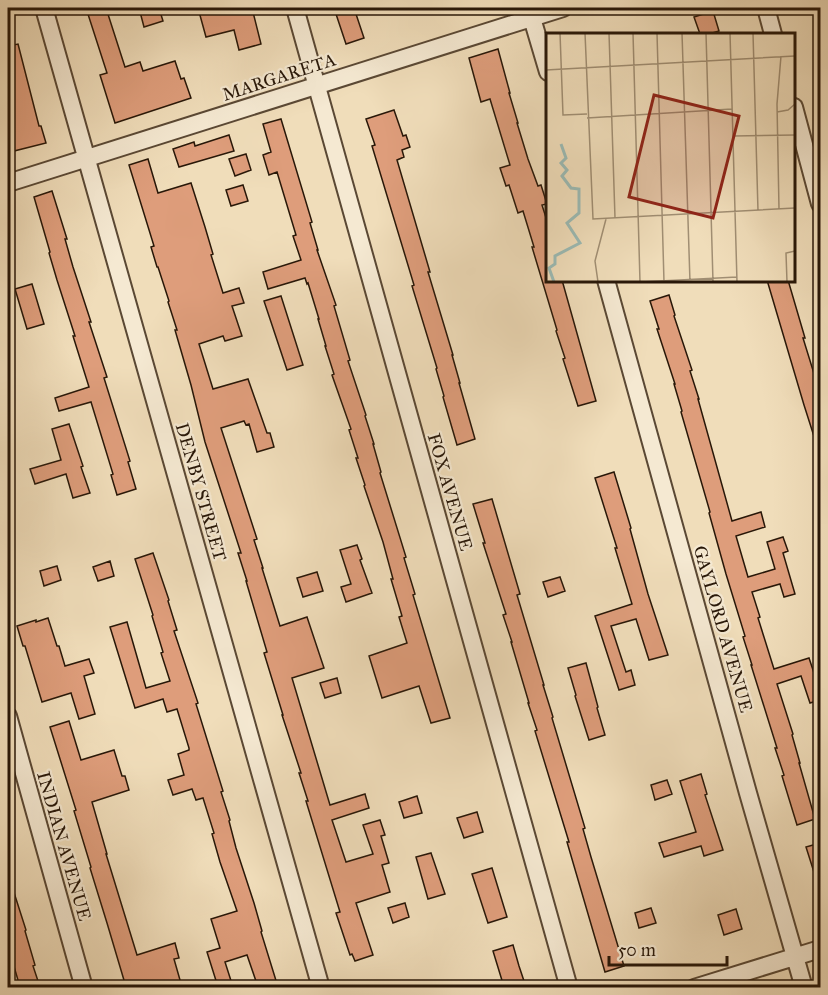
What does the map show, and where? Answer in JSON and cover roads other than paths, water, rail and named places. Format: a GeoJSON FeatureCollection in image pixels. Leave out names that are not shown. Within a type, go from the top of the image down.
{"type":"FeatureCollection","features":[{"type":"Feature","properties":{"kind":"street","name":"DENBY STREET"},"geometry":{"type":"LineString","coordinates":[[44,8],[321,987]]}},
{"type":"Feature","properties":{"kind":"street","name":"FOX AVENUE"},"geometry":{"type":"LineString","coordinates":[[295,8],[569,987]]}},
{"type":"Feature","properties":{"kind":"street","name":"MARGARETA"},"geometry":{"type":"LineString","coordinates":[[8,183],[316,85],[531,12],[563,8]]}},
{"type":"Feature","properties":{"kind":"street"},"geometry":{"type":"LineString","coordinates":[[766,8],[773,33]]}},
{"type":"Feature","properties":{"kind":"street"},"geometry":{"type":"LineString","coordinates":[[531,12],[546,65]]}},
{"type":"Feature","properties":{"kind":"street"},"geometry":{"type":"LineString","coordinates":[[795,111],[820,200]]}},
{"type":"Feature","properties":{"kind":"street","name":"GAYLORD AVENUE"},"geometry":{"type":"LineString","coordinates":[[607,282],[804,987]]}},
{"type":"Feature","properties":{"kind":"street","name":"INDIAN AVENUE"},"geometry":{"type":"LineString","coordinates":[[8,716],[84,987]]}},
{"type":"Feature","properties":{"kind":"street"},"geometry":{"type":"LineString","coordinates":[[694,987],[820,949]]}}]}
